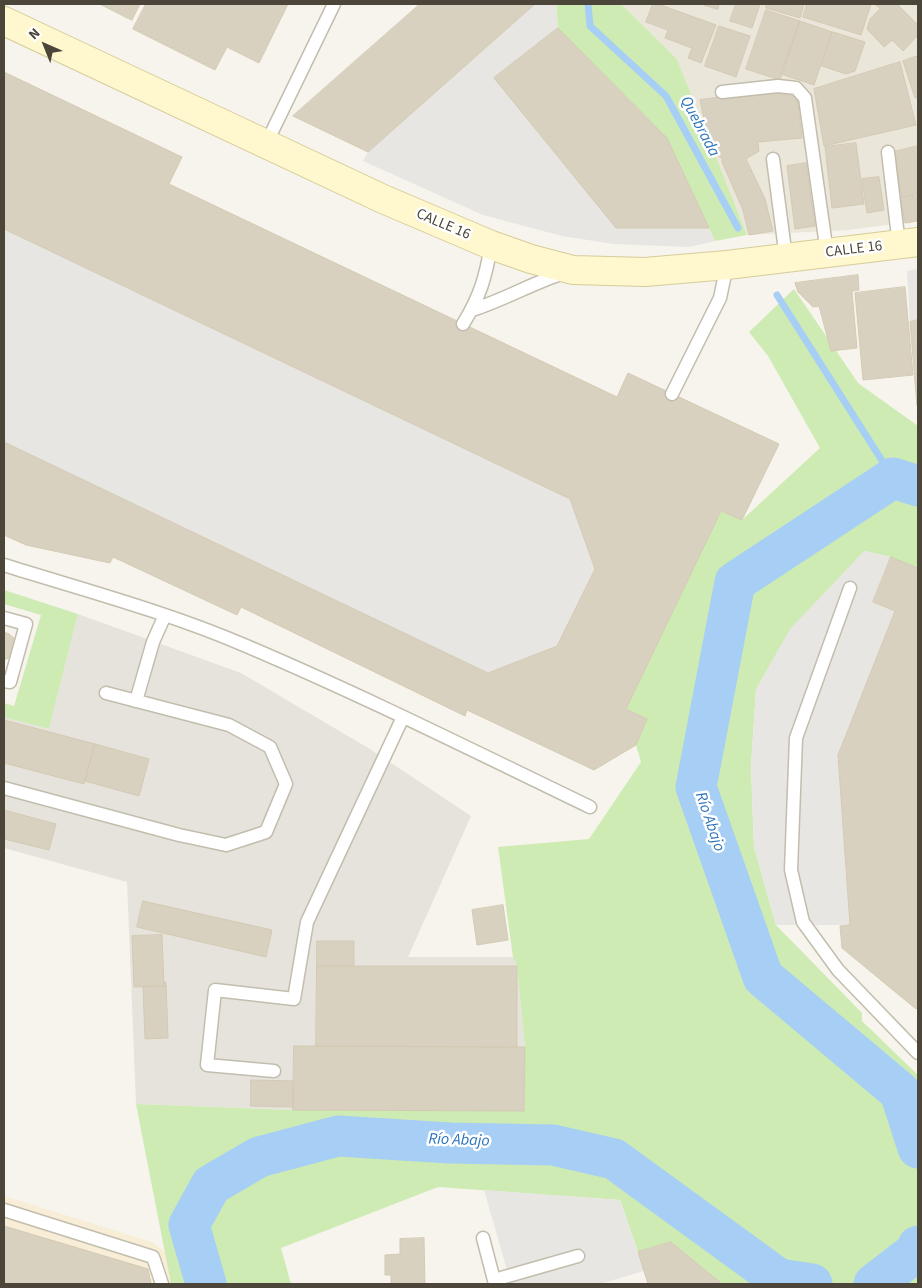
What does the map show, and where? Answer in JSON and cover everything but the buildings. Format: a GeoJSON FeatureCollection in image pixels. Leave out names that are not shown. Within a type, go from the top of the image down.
{"type":"FeatureCollection","features":[{"type":"Feature","properties":{"kind":"main road","name":"CALLE 16"},"geometry":{"type":"LineString","coordinates":[[4,21],[383,199],[491,245],[531,259],[573,270],[645,272],[727,265],[909,243]]}},
{"type":"Feature","properties":{"kind":"lane"},"geometry":{"type":"LineString","coordinates":[[266,144],[334,4]]}},
{"type":"Feature","properties":{"kind":"lane"},"geometry":{"type":"LineString","coordinates":[[722,92],[778,86],[796,88],[806,98],[827,253]]}},
{"type":"Feature","properties":{"kind":"lane"},"geometry":{"type":"LineString","coordinates":[[888,152],[909,243]]}},
{"type":"Feature","properties":{"kind":"lane"},"geometry":{"type":"LineString","coordinates":[[773,159],[786,258]]}},
{"type":"Feature","properties":{"kind":"lane"},"geometry":{"type":"LineString","coordinates":[[463,324],[472,310],[486,276],[491,245]]}},
{"type":"Feature","properties":{"kind":"lane"},"geometry":{"type":"LineString","coordinates":[[672,394],[720,298],[727,265]]}},
{"type":"Feature","properties":{"kind":"lane"},"geometry":{"type":"LineString","coordinates":[[472,310],[497,302],[541,280],[573,270]]}},
{"type":"Feature","properties":{"kind":"lane"},"geometry":{"type":"LineString","coordinates":[[4,565],[165,615],[243,644],[403,717],[590,807]]}},
{"type":"Feature","properties":{"kind":"lane"},"geometry":{"type":"LineString","coordinates":[[850,588],[796,738],[791,870],[803,922],[838,970],[918,1053]]}},
{"type":"Feature","properties":{"kind":"lane"},"geometry":{"type":"LineString","coordinates":[[136,701],[153,642],[165,615]]}},
{"type":"Feature","properties":{"kind":"lane"},"geometry":{"type":"LineString","coordinates":[[4,618],[26,624],[10,682],[4,681]]}},
{"type":"Feature","properties":{"kind":"lane"},"geometry":{"type":"LineString","coordinates":[[4,788],[178,835],[226,845],[266,832],[286,784],[270,747],[229,725],[106,693]]}},
{"type":"Feature","properties":{"kind":"lane"},"geometry":{"type":"LineString","coordinates":[[274,1072],[206,1065],[215,990],[294,999],[308,922],[403,717]]}},
{"type":"Feature","properties":{"kind":"lane"},"geometry":{"type":"LineString","coordinates":[[4,1210],[153,1257],[162,1284]]}},
{"type":"Feature","properties":{"kind":"lane"},"geometry":{"type":"LineString","coordinates":[[483,1238],[495,1282],[578,1256]]}},
{"type":"Feature","properties":{"kind":"shaded area"},"geometry":{"type":"Polygon","coordinates":[[[535,4],[556,4],[558,28],[616,228],[709,228],[715,241],[689,247],[614,244],[562,236],[483,215],[363,161],[368,152],[535,4]]]}},
{"type":"Feature","properties":{"kind":"shaded area"},"geometry":{"type":"Polygon","coordinates":[[[621,4],[918,4],[918,221],[848,230],[747,235],[677,59],[621,4]]]}},
{"type":"Feature","properties":{"kind":"shaded area"},"geometry":{"type":"Polygon","coordinates":[[[4,229],[570,499],[595,569],[557,646],[488,673],[4,442],[4,229]]]}},
{"type":"Feature","properties":{"kind":"shaded area"},"geometry":{"type":"Polygon","coordinates":[[[918,269],[918,320],[910,322],[907,271],[918,269]]]}},
{"type":"Feature","properties":{"kind":"shaded area"},"geometry":{"type":"Polygon","coordinates":[[[864,551],[891,557],[873,602],[895,611],[838,755],[850,925],[776,925],[754,847],[751,766],[756,689],[790,629],[864,551]]]}},
{"type":"Feature","properties":{"kind":"shaded area"},"geometry":{"type":"Polygon","coordinates":[[[78,614],[241,673],[370,749],[471,816],[408,957],[513,957],[517,966],[525,1047],[524,1111],[293,1110],[136,1104],[127,882],[4,848],[4,717],[49,729],[78,614]]]}},
{"type":"Feature","properties":{"kind":"shaded area"},"geometry":{"type":"Polygon","coordinates":[[[484,1190],[620,1200],[644,1271],[600,1284],[511,1284],[484,1190]]]}},
{"type":"Feature","properties":{"kind":"shaded area"},"geometry":{"type":"Polygon","coordinates":[[[4,1196],[152,1242],[165,1252],[171,1284],[4,1284],[4,1196]]]}},
{"type":"Feature","properties":{"kind":"green space"},"geometry":{"type":"Polygon","coordinates":[[[556,4],[621,4],[677,59],[747,235],[715,241],[667,138],[558,28],[556,4]]]}},
{"type":"Feature","properties":{"kind":"green space"},"geometry":{"type":"Polygon","coordinates":[[[794,289],[858,383],[918,426],[918,568],[891,557],[864,551],[756,690],[751,766],[754,847],[776,925],[862,1013],[862,1021],[918,1075],[918,1284],[722,1284],[671,1242],[638,1252],[620,1200],[438,1187],[281,1248],[291,1284],[171,1284],[136,1104],[293,1110],[524,1110],[525,1047],[517,966],[513,957],[498,847],[589,839],[641,762],[636,745],[647,719],[626,709],[721,511],[742,520],[820,448],[768,356],[749,332],[794,289]]]}},
{"type":"Feature","properties":{"kind":"green space"},"geometry":{"type":"Polygon","coordinates":[[[4,590],[78,614],[49,729],[4,717],[4,703],[14,706],[41,615],[4,604],[4,590]]]}},
{"type":"Feature","properties":{"kind":"waterway","name":"Quebrada"},"geometry":{"type":"LineString","coordinates":[[588,4],[590,26],[666,96],[738,228]]}},
{"type":"Feature","properties":{"kind":"waterway","name":"Quebrada"},"geometry":{"type":"LineString","coordinates":[[777,295],[893,478]]}},
{"type":"Feature","properties":{"kind":"waterway","name":"Río Abajo"},"geometry":{"type":"LineString","coordinates":[[918,486],[893,478],[735,582],[696,787],[763,977],[900,1092],[918,1148]]}},
{"type":"Feature","properties":{"kind":"waterway","name":"Río Abajo"},"geometry":{"type":"LineString","coordinates":[[206,1284],[189,1225],[211,1185],[259,1157],[338,1136],[450,1143],[553,1145],[614,1159],[779,1279],[812,1284]]}},
{"type":"Feature","properties":{"kind":"waterway","name":"Río Abajo"},"geometry":{"type":"LineString","coordinates":[[874,1284],[917,1251],[918,1246]]}}]}
